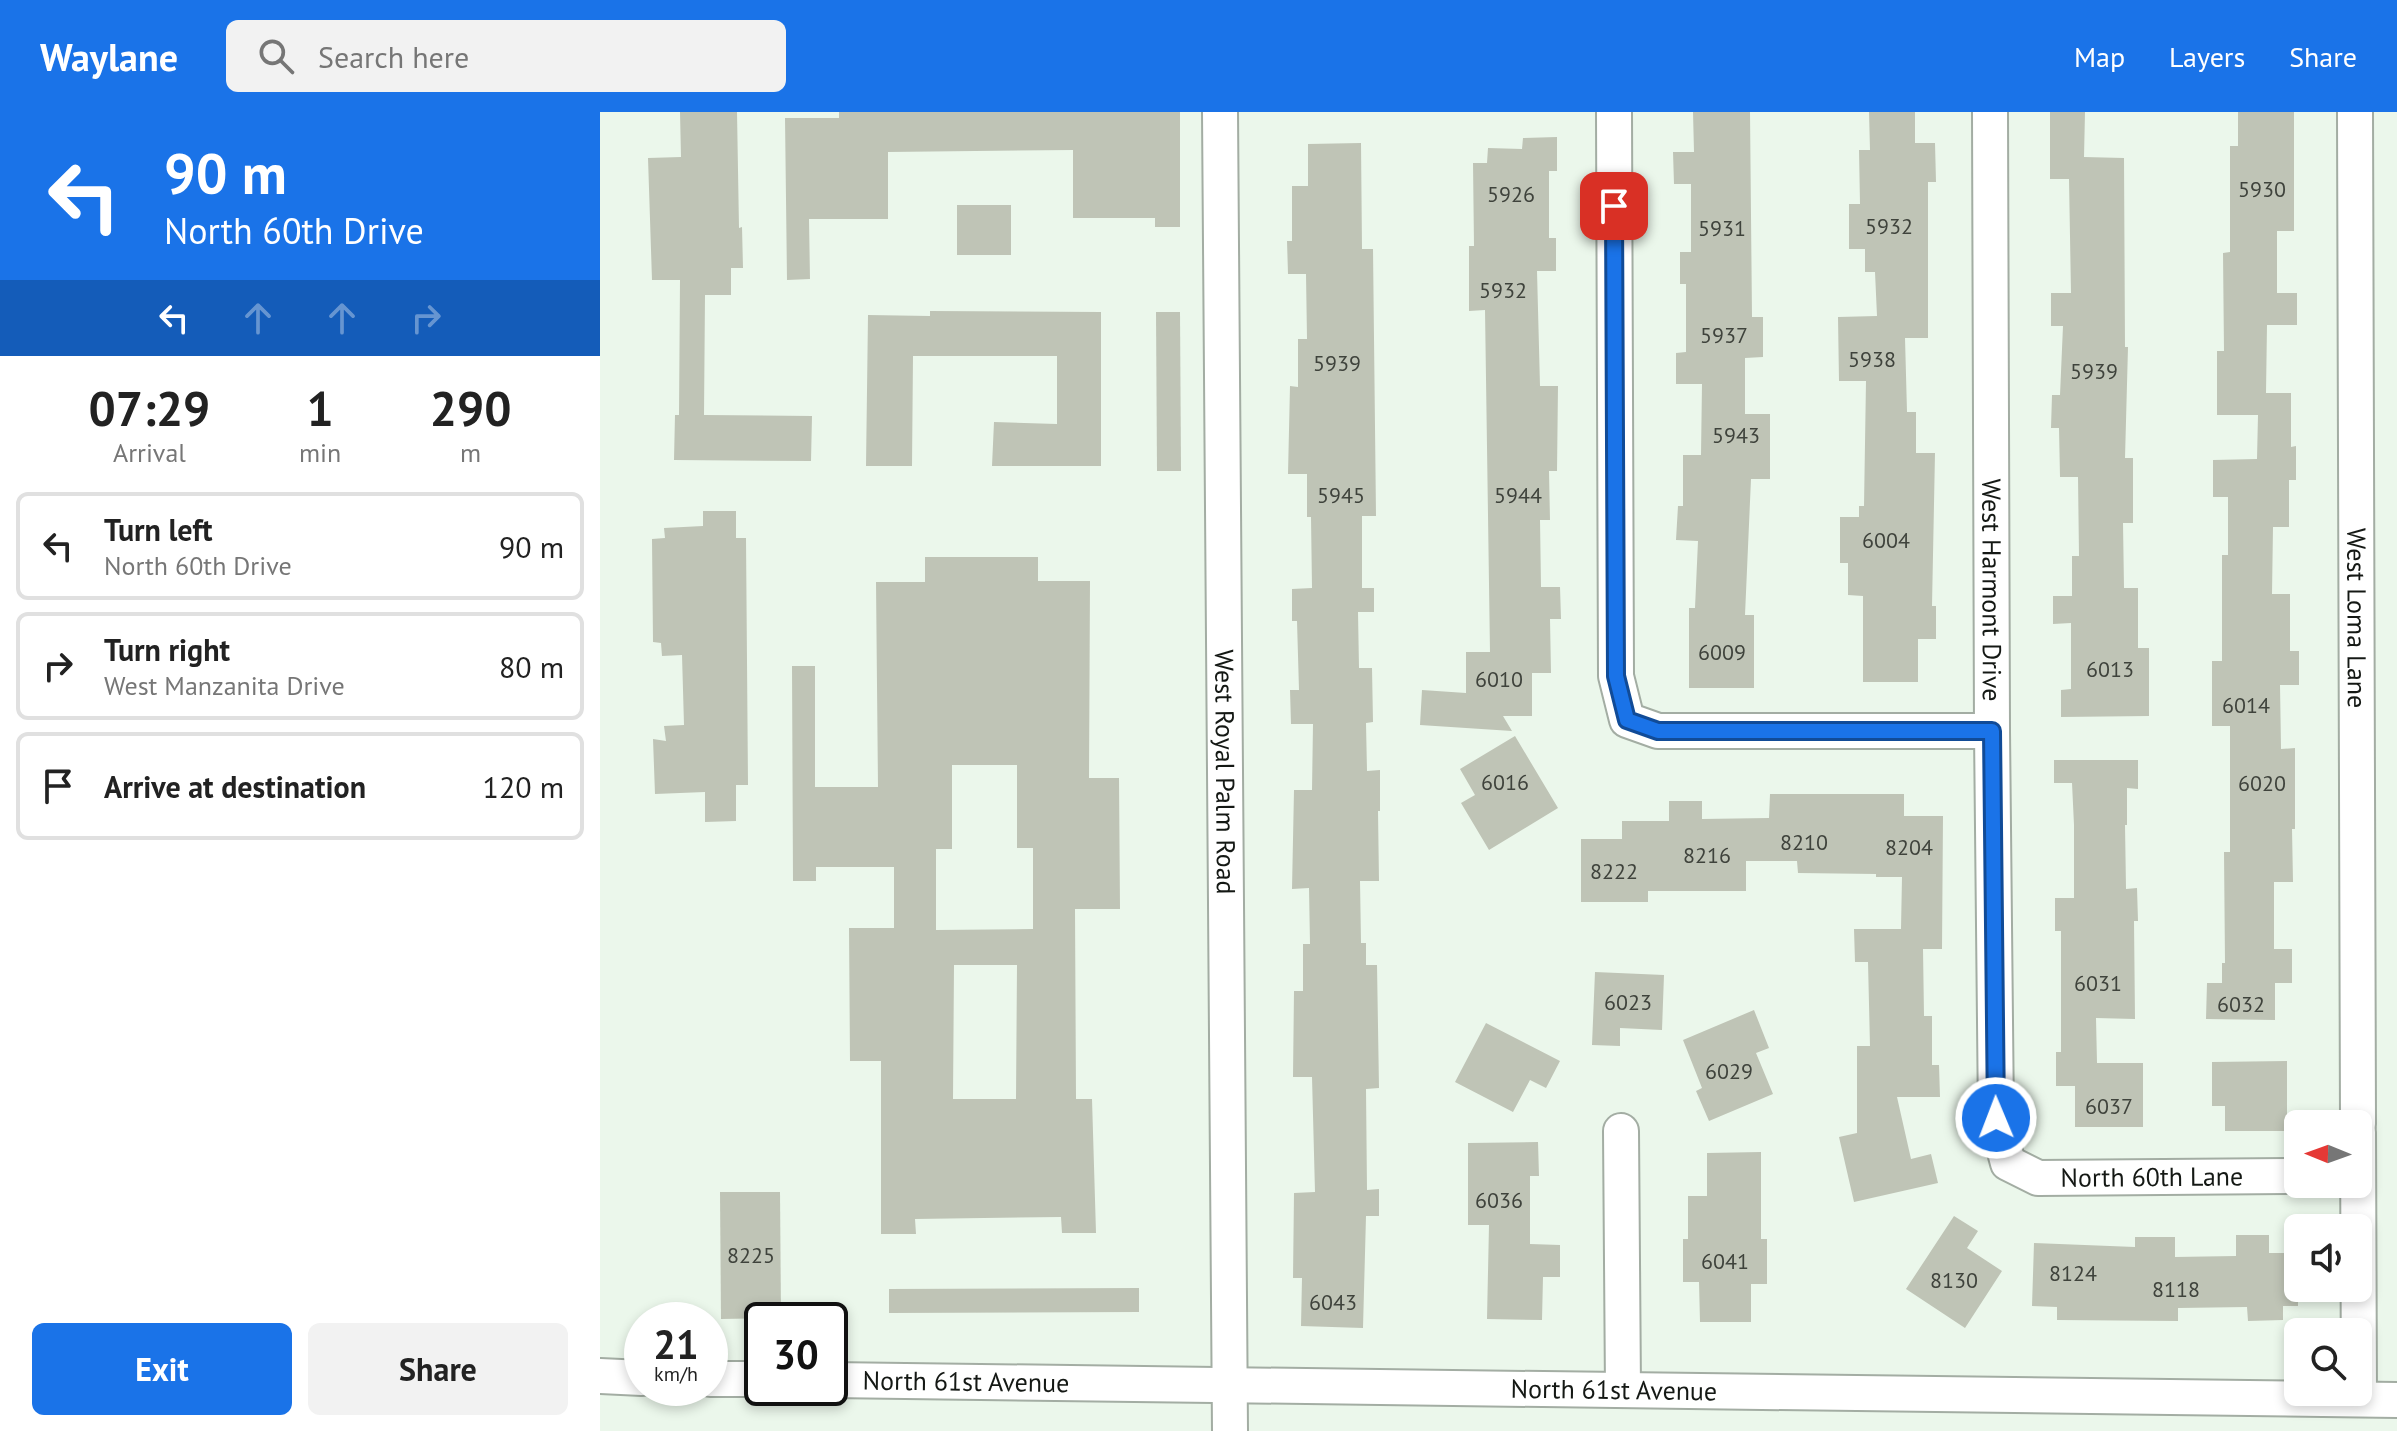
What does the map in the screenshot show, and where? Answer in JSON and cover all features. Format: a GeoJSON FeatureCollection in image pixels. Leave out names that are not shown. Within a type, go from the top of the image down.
{"type":"FeatureCollection","features":[{"type":"Feature","properties":{"kind":"street","name":"West Royal Palm Road"},"geometry":{"type":"LineString","coordinates":[[1220,112],[1230,1431]]}},
{"type":"Feature","properties":{"kind":"street"},"geometry":{"type":"LineString","coordinates":[[1614,112],[1616,676],[1627,720],[1658,731],[1992,731]]}},
{"type":"Feature","properties":{"kind":"street","name":"West Harmont Drive"},"geometry":{"type":"LineString","coordinates":[[1990,112],[1996,1118],[2008,1163]]}},
{"type":"Feature","properties":{"kind":"street","name":"West Loma Lane"},"geometry":{"type":"LineString","coordinates":[[2355,112],[2358,1110]]}},
{"type":"Feature","properties":{"kind":"street"},"geometry":{"type":"LineString","coordinates":[[1621,1131],[1623,1390]]}},
{"type":"Feature","properties":{"kind":"street","name":"North 60th Lane"},"geometry":{"type":"LineString","coordinates":[[2008,1163],[2038,1178],[2284,1176]]}},
{"type":"Feature","properties":{"kind":"street"},"geometry":{"type":"LineString","coordinates":[[2358,1198],[2359,1318]]}},
{"type":"Feature","properties":{"kind":"street"},"geometry":{"type":"LineString","coordinates":[[600,1376],[624,1377]]}},
{"type":"Feature","properties":{"kind":"street","name":"North 61st Avenue"},"geometry":{"type":"LineString","coordinates":[[848,1380],[2284,1398]]}},
{"type":"Feature","properties":{"kind":"street","name":"North 61st Avenue"},"geometry":{"type":"LineString","coordinates":[[2372,1399],[2397,1400]]}},
{"type":"Feature","properties":{"kind":"building"},"geometry":{"type":"Polygon","coordinates":[[[680,112],[737,112],[739,228],[742,227],[743,268],[731,268],[731,295],[705,295],[704,415],[812,416],[811,461],[674,460],[675,415],[679,415],[680,280],[652,280],[648,158],[681,157],[680,112]]]}},
{"type":"Feature","properties":{"kind":"building"},"geometry":{"type":"Polygon","coordinates":[[[839,112],[1180,112],[1180,227],[1155,227],[1155,218],[1073,218],[1073,150],[888,152],[888,219],[809,219],[810,279],[787,280],[785,118],[839,118],[839,112]]]}},
{"type":"Feature","properties":{"kind":"building"},"geometry":{"type":"Polygon","coordinates":[[[1693,112],[1750,112],[1752,317],[1763,317],[1763,357],[1745,358],[1745,414],[1770,414],[1770,479],[1751,479],[1745,615],[1754,615],[1754,688],[1689,688],[1689,608],[1695,608],[1698,541],[1676,540],[1678,506],[1683,506],[1683,455],[1701,455],[1702,384],[1676,384],[1676,353],[1686,352],[1686,284],[1680,284],[1680,252],[1691,252],[1691,184],[1674,184],[1673,152],[1694,152],[1693,112]]]}},
{"type":"Feature","properties":{"kind":"building"},"geometry":{"type":"Polygon","coordinates":[[[1869,112],[1915,112],[1915,143],[1935,143],[1936,182],[1928,182],[1928,338],[1905,338],[1907,412],[1916,412],[1916,453],[1935,453],[1932,606],[1936,606],[1936,639],[1918,639],[1918,682],[1863,682],[1863,596],[1848,595],[1848,563],[1840,563],[1840,517],[1859,517],[1859,506],[1864,506],[1866,381],[1839,381],[1838,317],[1877,316],[1875,272],[1865,272],[1865,249],[1849,249],[1849,204],[1860,204],[1859,150],[1870,150],[1869,112]]]}},
{"type":"Feature","properties":{"kind":"building"},"geometry":{"type":"Polygon","coordinates":[[[2050,112],[2085,112],[2084,157],[2124,158],[2125,347],[2128,347],[2125,458],[2133,458],[2133,523],[2123,523],[2124,588],[2138,588],[2138,648],[2149,648],[2149,716],[2061,717],[2061,690],[2071,689],[2071,623],[2053,624],[2053,596],[2072,596],[2072,556],[2079,556],[2078,477],[2060,477],[2059,428],[2051,428],[2052,395],[2060,395],[2063,326],[2051,326],[2051,293],[2071,293],[2069,179],[2050,179],[2050,112]]]}},
{"type":"Feature","properties":{"kind":"building"},"geometry":{"type":"Polygon","coordinates":[[[2238,112],[2294,112],[2294,231],[2277,231],[2277,293],[2297,293],[2297,325],[2267,325],[2266,393],[2291,393],[2291,447],[2296,446],[2296,480],[2289,480],[2289,527],[2273,527],[2272,594],[2290,594],[2290,651],[2299,651],[2299,685],[2280,685],[2281,749],[2295,748],[2295,829],[2292,829],[2293,882],[2274,882],[2274,949],[2292,949],[2292,983],[2275,983],[2275,1020],[2206,1019],[2207,983],[2222,983],[2222,963],[2225,963],[2224,852],[2230,852],[2230,726],[2212,726],[2212,661],[2222,661],[2222,555],[2228,555],[2228,497],[2213,497],[2213,460],[2257,459],[2258,415],[2217,415],[2217,351],[2224,351],[2223,253],[2230,252],[2230,146],[2238,146],[2238,112]]]}},
{"type":"Feature","properties":{"kind":"building"},"geometry":{"type":"Polygon","coordinates":[[[1557,137],[1557,171],[1549,171],[1549,238],[1556,238],[1556,271],[1537,271],[1540,386],[1558,386],[1557,471],[1549,471],[1550,520],[1540,520],[1541,587],[1560,587],[1561,619],[1550,619],[1551,673],[1532,673],[1532,716],[1503,716],[1512,731],[1420,725],[1422,690],[1466,693],[1466,652],[1490,652],[1485,310],[1469,311],[1469,246],[1474,246],[1473,163],[1487,163],[1488,148],[1522,149],[1523,138],[1557,137]]]}},
{"type":"Feature","properties":{"kind":"building"},"geometry":{"type":"Polygon","coordinates":[[[1361,143],[1362,249],[1373,249],[1376,516],[1362,516],[1362,588],[1374,588],[1374,612],[1358,612],[1359,668],[1372,668],[1373,722],[1366,723],[1367,771],[1380,770],[1379,881],[1360,881],[1361,943],[1366,943],[1366,965],[1377,965],[1379,1088],[1366,1089],[1367,1190],[1379,1189],[1379,1216],[1366,1216],[1363,1328],[1301,1326],[1302,1278],[1293,1278],[1294,1193],[1315,1192],[1312,1077],[1293,1077],[1294,991],[1303,991],[1303,944],[1310,944],[1309,888],[1292,889],[1294,790],[1312,790],[1313,724],[1291,724],[1290,690],[1299,690],[1297,621],[1292,621],[1292,589],[1312,588],[1307,474],[1288,474],[1290,386],[1298,387],[1298,339],[1307,339],[1306,274],[1288,274],[1287,241],[1292,241],[1292,186],[1308,186],[1308,144],[1361,143]]]}},
{"type":"Feature","properties":{"kind":"building"},"geometry":{"type":"Polygon","coordinates":[[[957,205],[1011,205],[1011,255],[957,255],[957,205]]]}},
{"type":"Feature","properties":{"kind":"building"},"geometry":{"type":"Polygon","coordinates":[[[930,311],[1101,312],[1101,466],[992,466],[994,422],[1057,424],[1057,356],[913,356],[912,466],[866,466],[868,315],[930,316],[930,311]]]}},
{"type":"Feature","properties":{"kind":"building"},"geometry":{"type":"Polygon","coordinates":[[[1156,312],[1180,312],[1181,471],[1157,471],[1156,312]]]}},
{"type":"Feature","properties":{"kind":"building"},"geometry":{"type":"Polygon","coordinates":[[[703,511],[736,511],[736,538],[746,538],[748,785],[736,785],[736,821],[705,822],[705,792],[655,794],[653,739],[666,741],[664,726],[684,725],[682,655],[662,656],[661,643],[653,642],[652,539],[665,538],[664,528],[703,526],[703,511]]]}},
{"type":"Feature","properties":{"kind":"building"},"geometry":{"type":"Polygon","coordinates":[[[925,557],[1038,557],[1038,581],[1090,581],[1089,778],[1119,778],[1120,909],[1075,909],[1076,1099],[1092,1099],[1096,1233],[1062,1233],[1061,1217],[915,1219],[916,1234],[881,1234],[881,1061],[850,1061],[849,928],[894,928],[894,867],[816,867],[816,881],[793,881],[792,666],[815,666],[815,787],[878,787],[876,582],[925,582],[925,557]],[[952,765],[952,849],[936,849],[936,930],[1033,929],[1033,848],[1017,848],[1017,765],[952,765]],[[954,965],[953,1099],[1016,1099],[1017,965],[954,965]]]}},
{"type":"Feature","properties":{"kind":"building"},"geometry":{"type":"Polygon","coordinates":[[[1515,736],[1558,808],[1489,850],[1461,803],[1475,795],[1460,769],[1515,736]]]}},
{"type":"Feature","properties":{"kind":"building"},"geometry":{"type":"Polygon","coordinates":[[[2054,760],[2138,760],[2138,789],[2127,788],[2125,825],[2126,889],[2137,888],[2138,921],[2134,921],[2135,1019],[2096,1018],[2097,1063],[2143,1063],[2143,1127],[2075,1127],[2075,1086],[2056,1086],[2056,1052],[2061,1052],[2061,931],[2055,931],[2055,898],[2074,898],[2074,825],[2072,783],[2054,783],[2054,760]]]}},
{"type":"Feature","properties":{"kind":"building"},"geometry":{"type":"Polygon","coordinates":[[[1770,794],[1904,794],[1904,816],[1943,816],[1942,949],[1923,949],[1924,1016],[1932,1016],[1932,1065],[1939,1065],[1940,1097],[1897,1097],[1911,1159],[1931,1154],[1938,1183],[1854,1202],[1839,1137],[1857,1133],[1857,1046],[1870,1046],[1868,962],[1855,962],[1854,929],[1901,929],[1902,877],[1798,873],[1797,861],[1746,861],[1746,891],[1648,891],[1648,902],[1581,902],[1581,839],[1622,839],[1622,821],[1669,821],[1669,801],[1702,801],[1702,819],[1769,818],[1770,794]]]}},
{"type":"Feature","properties":{"kind":"building"},"geometry":{"type":"Polygon","coordinates":[[[1595,972],[1664,975],[1662,1030],[1620,1028],[1620,1046],[1592,1045],[1595,972]]]}},
{"type":"Feature","properties":{"kind":"building"},"geometry":{"type":"Polygon","coordinates":[[[1754,1010],[1769,1048],[1756,1053],[1773,1094],[1709,1121],[1696,1091],[1702,1088],[1683,1040],[1754,1010]]]}},
{"type":"Feature","properties":{"kind":"building"},"geometry":{"type":"Polygon","coordinates":[[[1486,1023],[1560,1061],[1546,1088],[1530,1080],[1513,1112],[1455,1082],[1486,1023]]]}},
{"type":"Feature","properties":{"kind":"building"},"geometry":{"type":"Polygon","coordinates":[[[2287,1061],[2284,1131],[2225,1131],[2225,1106],[2212,1106],[2212,1062],[2287,1061]]]}},
{"type":"Feature","properties":{"kind":"building"},"geometry":{"type":"Polygon","coordinates":[[[1538,1142],[1539,1176],[1530,1176],[1530,1244],[1560,1245],[1560,1277],[1543,1277],[1542,1320],[1487,1319],[1489,1225],[1468,1225],[1468,1143],[1538,1142]]]}},
{"type":"Feature","properties":{"kind":"building"},"geometry":{"type":"Polygon","coordinates":[[[1761,1152],[1761,1239],[1767,1239],[1767,1284],[1751,1284],[1751,1322],[1700,1322],[1699,1282],[1683,1282],[1683,1239],[1688,1239],[1688,1196],[1707,1196],[1707,1153],[1761,1152]]]}},
{"type":"Feature","properties":{"kind":"building"},"geometry":{"type":"Polygon","coordinates":[[[720,1192],[780,1192],[781,1302],[744,1302],[744,1319],[728,1319],[728,1302],[721,1302],[720,1192]]]}},
{"type":"Feature","properties":{"kind":"building"},"geometry":{"type":"Polygon","coordinates":[[[1954,1216],[1978,1231],[1967,1248],[2002,1271],[1965,1328],[1906,1289],[1954,1216]]]}},
{"type":"Feature","properties":{"kind":"building"},"geometry":{"type":"Polygon","coordinates":[[[2236,1235],[2269,1235],[2269,1253],[2284,1253],[2284,1302],[2298,1302],[2298,1306],[2283,1306],[2283,1320],[2248,1321],[2247,1307],[2178,1308],[2178,1321],[2057,1320],[2057,1307],[2032,1306],[2034,1243],[2135,1247],[2135,1237],[2175,1237],[2175,1257],[2236,1256],[2236,1235]]]}},
{"type":"Feature","properties":{"kind":"building"},"geometry":{"type":"Polygon","coordinates":[[[1139,1288],[1139,1312],[889,1313],[889,1289],[1139,1288]]]}},
{"type":"Feature","properties":{"kind":"route"},"geometry":{"type":"LineString","coordinates":[[1614,206],[1616,676],[1627,720],[1658,731],[1992,731],[1996,1118]]}}]}
